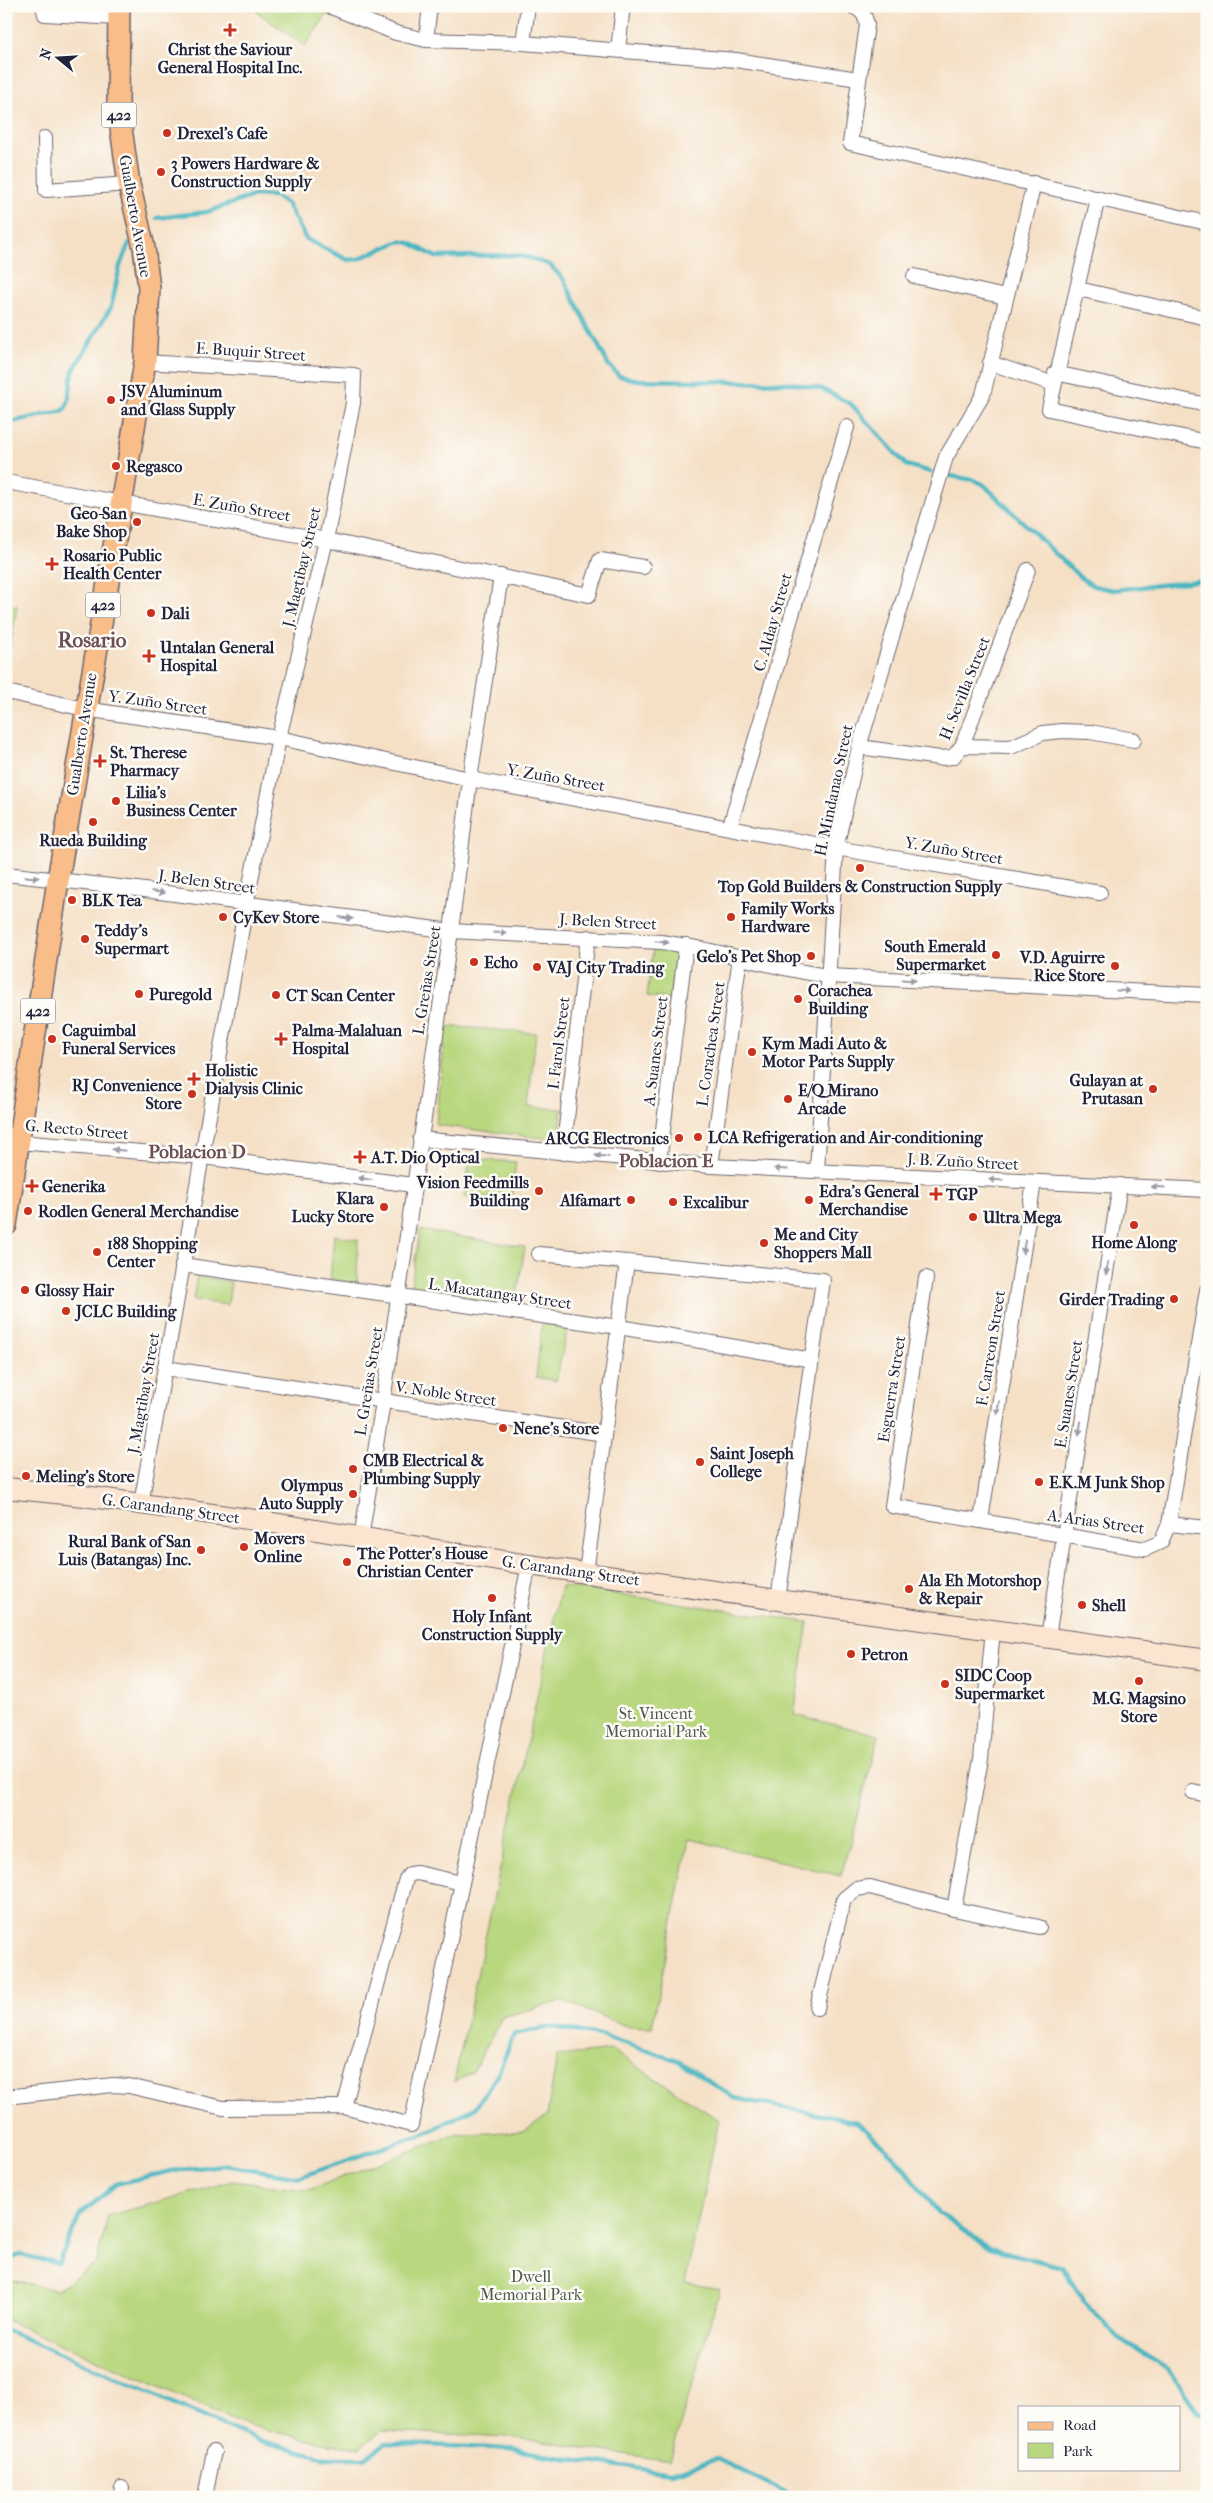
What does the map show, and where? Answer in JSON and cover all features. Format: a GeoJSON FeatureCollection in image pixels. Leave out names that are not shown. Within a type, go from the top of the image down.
{"type":"FeatureCollection","features":[{"type":"Feature","properties":{"kind":"main road","name":"Gualberto Avenue"},"geometry":{"type":"LineString","coordinates":[[6,1225],[12,1141],[145,362],[149,288],[144,248],[129,184],[118,107],[119,12]]}},
{"type":"Feature","properties":{"kind":"main road","name":"G. Carandang Street"},"geometry":{"type":"LineString","coordinates":[[6,1488],[141,1504],[529,1565],[1207,1660]]}},
{"type":"Feature","properties":{"kind":"street"},"geometry":{"type":"LineString","coordinates":[[43,6],[46,14],[119,12]]}},
{"type":"Feature","properties":{"kind":"street"},"geometry":{"type":"LineString","coordinates":[[329,6],[396,32],[426,40],[523,43],[736,60],[858,80]]}},
{"type":"Feature","properties":{"kind":"street"},"geometry":{"type":"LineString","coordinates":[[426,40],[430,6]]}},
{"type":"Feature","properties":{"kind":"street"},"geometry":{"type":"LineString","coordinates":[[523,43],[528,6]]}},
{"type":"Feature","properties":{"kind":"street"},"geometry":{"type":"LineString","coordinates":[[618,50],[623,6]]}},
{"type":"Feature","properties":{"kind":"street"},"geometry":{"type":"LineString","coordinates":[[850,6],[857,8],[865,15],[867,25],[850,143],[1206,221]]}},
{"type":"Feature","properties":{"kind":"street"},"geometry":{"type":"LineString","coordinates":[[45,138],[46,190],[129,184]]}},
{"type":"Feature","properties":{"kind":"street","name":"H. Mindanao Street"},"geometry":{"type":"LineString","coordinates":[[817,1171],[836,848],[859,747],[946,457],[983,395],[1005,297],[1034,183]]}},
{"type":"Feature","properties":{"kind":"street"},"geometry":{"type":"LineString","coordinates":[[1098,198],[1049,409],[1207,442]]}},
{"type":"Feature","properties":{"kind":"street"},"geometry":{"type":"LineString","coordinates":[[914,276],[1005,297]]}},
{"type":"Feature","properties":{"kind":"street"},"geometry":{"type":"LineString","coordinates":[[1078,289],[1207,318]]}},
{"type":"Feature","properties":{"kind":"street","name":"E. Buquir Street"},"geometry":{"type":"LineString","coordinates":[[145,362],[354,375]]}},
{"type":"Feature","properties":{"kind":"street"},"geometry":{"type":"LineString","coordinates":[[990,363],[1055,379],[1207,405]]}},
{"type":"Feature","properties":{"kind":"street","name":"J. Magtibay Street"},"geometry":{"type":"LineString","coordinates":[[141,1504],[246,905],[279,738],[326,540],[353,403],[354,375]]}},
{"type":"Feature","properties":{"kind":"street","name":"C. Alday Street"},"geometry":{"type":"LineString","coordinates":[[730,826],[847,427]]}},
{"type":"Feature","properties":{"kind":"street","name":"E. Zuño Street"},"geometry":{"type":"LineString","coordinates":[[6,482],[121,501],[143,507],[326,540],[589,595],[600,560],[643,567]]}},
{"type":"Feature","properties":{"kind":"street","name":"H. Sevilla Street"},"geometry":{"type":"LineString","coordinates":[[859,747],[940,758],[953,757],[962,746],[1028,570]]}},
{"type":"Feature","properties":{"kind":"street","name":"L. Greñas Street"},"geometry":{"type":"LineString","coordinates":[[361,1538],[383,1402],[451,931],[470,779],[501,576]]}},
{"type":"Feature","properties":{"kind":"street","name":"Y. Zuño Street"},"geometry":{"type":"LineString","coordinates":[[6,692],[85,709],[279,738],[470,779],[730,826],[836,848],[1100,893]]}},
{"type":"Feature","properties":{"kind":"street"},"geometry":{"type":"LineString","coordinates":[[962,746],[1011,747],[1042,733],[1062,731],[1090,732],[1134,740]]}},
{"type":"Feature","properties":{"kind":"street","name":"J. Belen Street"},"geometry":{"type":"LineString","coordinates":[[6,874],[451,931],[588,937],[686,945],[804,973],[829,976],[1207,995]]}},
{"type":"Feature","properties":{"kind":"street","name":"I. Farol Street"},"geometry":{"type":"LineString","coordinates":[[563,1153],[588,937]]}},
{"type":"Feature","properties":{"kind":"street","name":"A. Suanes Street"},"geometry":{"type":"LineString","coordinates":[[659,1162],[686,945]]}},
{"type":"Feature","properties":{"kind":"street","name":"L. Corachea Street"},"geometry":{"type":"LineString","coordinates":[[711,1166],[740,957]]}},
{"type":"Feature","properties":{"kind":"street","name":"J. B. Zuño Street"},"geometry":{"type":"LineString","coordinates":[[420,1139],[711,1166],[1207,1190]]}},
{"type":"Feature","properties":{"kind":"street","name":"G. Recto Street"},"geometry":{"type":"LineString","coordinates":[[12,1141],[203,1157],[413,1185]]}},
{"type":"Feature","properties":{"kind":"street","name":"F. Carreon Street"},"geometry":{"type":"LineString","coordinates":[[981,1520],[1034,1182]]}},
{"type":"Feature","properties":{"kind":"street","name":"E. Suanes Street"},"geometry":{"type":"LineString","coordinates":[[1048,1638],[1120,1186]]}},
{"type":"Feature","properties":{"kind":"street"},"geometry":{"type":"LineString","coordinates":[[539,1254],[823,1280],[778,1600]]}},
{"type":"Feature","properties":{"kind":"street"},"geometry":{"type":"LineString","coordinates":[[586,1573],[627,1262]]}},
{"type":"Feature","properties":{"kind":"street","name":"L. Macatangay Street"},"geometry":{"type":"LineString","coordinates":[[182,1265],[619,1327],[812,1360]]}},
{"type":"Feature","properties":{"kind":"street","name":"Esguerra Street"},"geometry":{"type":"LineString","coordinates":[[892,1506],[926,1278]]}},
{"type":"Feature","properties":{"kind":"street","name":"A. Arias Street"},"geometry":{"type":"LineString","coordinates":[[892,1506],[1144,1549],[1160,1542],[1169,1524],[1207,1290]]}},
{"type":"Feature","properties":{"kind":"street","name":"V. Noble Street"},"geometry":{"type":"LineString","coordinates":[[166,1368],[604,1434]]}},
{"type":"Feature","properties":{"kind":"street"},"geometry":{"type":"LineString","coordinates":[[1169,1524],[1207,1528]]}},
{"type":"Feature","properties":{"kind":"street"},"geometry":{"type":"LineString","coordinates":[[6,2097],[113,2085],[129,2086],[223,2108],[344,2107],[411,2125],[529,1565]]}},
{"type":"Feature","properties":{"kind":"street"},"geometry":{"type":"LineString","coordinates":[[954,1909],[980,1759],[993,1629]]}},
{"type":"Feature","properties":{"kind":"street"},"geometry":{"type":"LineString","coordinates":[[344,2107],[406,1879],[410,1874],[417,1873],[462,1882]]}},
{"type":"Feature","properties":{"kind":"street"},"geometry":{"type":"LineString","coordinates":[[817,2008],[844,1899],[856,1889],[870,1887],[954,1909],[1038,1927]]}},
{"type":"Feature","properties":{"kind":"street"},"geometry":{"type":"LineString","coordinates":[[205,2497],[214,2451]]}},
{"type":"Feature","properties":{"kind":"green space"},"geometry":{"type":"Polygon","coordinates":[[[260,6],[314,6],[327,15],[305,46],[256,11],[260,6]]]}},
{"type":"Feature","properties":{"kind":"green space"},"geometry":{"type":"Polygon","coordinates":[[[6,604],[17,606],[6,672],[6,604]]]}},
{"type":"Feature","properties":{"kind":"green space"},"geometry":{"type":"Polygon","coordinates":[[[653,950],[677,952],[670,999],[647,996],[653,950]]]}},
{"type":"Feature","properties":{"kind":"green space"},"geometry":{"type":"Polygon","coordinates":[[[446,1026],[536,1033],[528,1107],[562,1109],[559,1140],[436,1125],[446,1026]]]}},
{"type":"Feature","properties":{"kind":"green space"},"geometry":{"type":"Polygon","coordinates":[[[470,1159],[516,1162],[511,1201],[464,1197],[470,1159]]]}},
{"type":"Feature","properties":{"kind":"green space"},"geometry":{"type":"Polygon","coordinates":[[[420,1230],[525,1247],[515,1306],[410,1292],[420,1230]]]}},
{"type":"Feature","properties":{"kind":"green space"},"geometry":{"type":"Polygon","coordinates":[[[334,1235],[358,1240],[357,1284],[330,1279],[334,1235]]]}},
{"type":"Feature","properties":{"kind":"green space"},"geometry":{"type":"Polygon","coordinates":[[[197,1276],[231,1282],[228,1305],[193,1300],[197,1276]]]}},
{"type":"Feature","properties":{"kind":"green space"},"geometry":{"type":"Polygon","coordinates":[[[542,1324],[568,1327],[556,1381],[536,1377],[542,1324]]]}},
{"type":"Feature","properties":{"kind":"green space","name":"St. Vincent Memorial Park"},"geometry":{"type":"Polygon","coordinates":[[[561,1586],[808,1622],[794,1715],[879,1735],[841,1876],[689,1839],[652,2027],[626,2026],[563,2001],[502,2017],[473,2072],[454,2082],[561,1586]]]}},
{"type":"Feature","properties":{"kind":"green space","name":"Dwell Memorial Park"},"geometry":{"type":"Polygon","coordinates":[[[612,2050],[719,2120],[685,2283],[720,2289],[670,2461],[510,2437],[382,2431],[359,2448],[322,2443],[244,2424],[6,2320],[6,2279],[57,2290],[96,2263],[108,2216],[232,2181],[308,2190],[452,2135],[525,2131],[547,2115],[557,2056],[612,2050]]]}},
{"type":"Feature","properties":{"kind":"waterway"},"geometry":{"type":"LineString","coordinates":[[157,218],[207,212],[256,195],[275,196],[287,204],[306,239],[348,260],[358,259],[400,241],[410,243],[436,257],[514,255],[530,258],[550,265],[564,280],[608,364],[619,376],[638,380],[792,383],[822,389],[851,404],[906,465],[931,472]]}},
{"type":"Feature","properties":{"kind":"waterway"},"geometry":{"type":"LineString","coordinates":[[6,423],[63,411],[68,403],[73,371],[111,307],[120,266],[129,243]]}},
{"type":"Feature","properties":{"kind":"waterway"},"geometry":{"type":"LineString","coordinates":[[951,476],[974,480],[983,484],[1081,578],[1094,586],[1113,590],[1207,580]]}},
{"type":"Feature","properties":{"kind":"waterway"},"geometry":{"type":"LineString","coordinates":[[6,2261],[20,2255],[58,2263],[80,2215],[116,2184],[171,2171],[223,2165],[300,2177],[425,2133],[475,2108],[497,2076],[514,2034],[551,2027],[600,2035],[677,2060],[734,2098],[857,2122],[894,2156],[940,2214],[990,2248],[1062,2267],[1084,2302],[1120,2339],[1168,2369],[1198,2412],[1207,2416]]}},
{"type":"Feature","properties":{"kind":"waterway"},"geometry":{"type":"LineString","coordinates":[[6,2330],[257,2440],[326,2458],[365,2458],[386,2443],[510,2449],[671,2473],[717,2459],[796,2497]]}},
{"type":"Feature","properties":{"kind":"place","name":"Christ the Saviour General Hospital Inc."},"geometry":{"type":"Point","coordinates":[230,30]}},
{"type":"Feature","properties":{"kind":"place","name":"Drexel's Cafe"},"geometry":{"type":"Point","coordinates":[167,133]}},
{"type":"Feature","properties":{"kind":"place","name":"3 Powers Hardware & Construction Supply"},"geometry":{"type":"Point","coordinates":[161,172]}},
{"type":"Feature","properties":{"kind":"place","name":"JSV Aluminum and Glass Supply"},"geometry":{"type":"Point","coordinates":[111,400]}},
{"type":"Feature","properties":{"kind":"place","name":"Regasco"},"geometry":{"type":"Point","coordinates":[116,466]}},
{"type":"Feature","properties":{"kind":"place","name":"Geo-San Bake Shop"},"geometry":{"type":"Point","coordinates":[137,522]}},
{"type":"Feature","properties":{"kind":"place","name":"Rosario Public Health Center"},"geometry":{"type":"Point","coordinates":[52,564]}},
{"type":"Feature","properties":{"kind":"place","name":"Dali"},"geometry":{"type":"Point","coordinates":[151,613]}},
{"type":"Feature","properties":{"kind":"place","name":"Untalan General Hospital"},"geometry":{"type":"Point","coordinates":[149,656]}},
{"type":"Feature","properties":{"kind":"place","name":"St. Therese Pharmacy"},"geometry":{"type":"Point","coordinates":[100,761]}},
{"type":"Feature","properties":{"kind":"place","name":"Lilia's Business Center"},"geometry":{"type":"Point","coordinates":[116,801]}},
{"type":"Feature","properties":{"kind":"place","name":"Rueda Building"},"geometry":{"type":"Point","coordinates":[93,822]}},
{"type":"Feature","properties":{"kind":"place","name":"Top Gold Builders & Construction Supply"},"geometry":{"type":"Point","coordinates":[860,868]}},
{"type":"Feature","properties":{"kind":"place","name":"BLK Tea"},"geometry":{"type":"Point","coordinates":[72,900]}},
{"type":"Feature","properties":{"kind":"place","name":"CyKev Store"},"geometry":{"type":"Point","coordinates":[223,917]}},
{"type":"Feature","properties":{"kind":"place","name":"Family Works Hardware"},"geometry":{"type":"Point","coordinates":[731,917]}},
{"type":"Feature","properties":{"kind":"place","name":"Teddy's Supermart"},"geometry":{"type":"Point","coordinates":[85,939]}},
{"type":"Feature","properties":{"kind":"place","name":"South Emerald Supermarket"},"geometry":{"type":"Point","coordinates":[996,955]}},
{"type":"Feature","properties":{"kind":"place","name":"Gelo's Pet Shop"},"geometry":{"type":"Point","coordinates":[811,956]}},
{"type":"Feature","properties":{"kind":"place","name":"Echo"},"geometry":{"type":"Point","coordinates":[474,962]}},
{"type":"Feature","properties":{"kind":"place","name":"V.D. Aguirre Rice Store"},"geometry":{"type":"Point","coordinates":[1115,966]}},
{"type":"Feature","properties":{"kind":"place","name":"VAJ City Trading"},"geometry":{"type":"Point","coordinates":[537,967]}},
{"type":"Feature","properties":{"kind":"place","name":"Puregold"},"geometry":{"type":"Point","coordinates":[139,994]}},
{"type":"Feature","properties":{"kind":"place","name":"CT Scan Center"},"geometry":{"type":"Point","coordinates":[276,995]}},
{"type":"Feature","properties":{"kind":"place","name":"Corachea Building"},"geometry":{"type":"Point","coordinates":[798,999]}},
{"type":"Feature","properties":{"kind":"place","name":"Caguimbal Funeral Services"},"geometry":{"type":"Point","coordinates":[52,1039]}},
{"type":"Feature","properties":{"kind":"place","name":"Palma-Malaluan Hospital"},"geometry":{"type":"Point","coordinates":[281,1039]}},
{"type":"Feature","properties":{"kind":"place","name":"Kym Madi Auto & Motor Parts Supply"},"geometry":{"type":"Point","coordinates":[752,1052]}},
{"type":"Feature","properties":{"kind":"place","name":"Holistic Dialysis Clinic"},"geometry":{"type":"Point","coordinates":[194,1079]}},
{"type":"Feature","properties":{"kind":"place","name":"Gulayan at Prutasan"},"geometry":{"type":"Point","coordinates":[1153,1089]}},
{"type":"Feature","properties":{"kind":"place","name":"RJ Convenience Store"},"geometry":{"type":"Point","coordinates":[192,1094]}},
{"type":"Feature","properties":{"kind":"place","name":"E/Q Mirano Arcade"},"geometry":{"type":"Point","coordinates":[788,1099]}},
{"type":"Feature","properties":{"kind":"place","name":"LCA Refrigeration and Air-conditioning"},"geometry":{"type":"Point","coordinates":[698,1137]}},
{"type":"Feature","properties":{"kind":"place","name":"ARCG Electronics"},"geometry":{"type":"Point","coordinates":[679,1138]}},
{"type":"Feature","properties":{"kind":"place","name":"A.T. Dio Optical"},"geometry":{"type":"Point","coordinates":[360,1157]}},
{"type":"Feature","properties":{"kind":"place","name":"Generika"},"geometry":{"type":"Point","coordinates":[32,1186]}},
{"type":"Feature","properties":{"kind":"place","name":"Vision Feedmills Building"},"geometry":{"type":"Point","coordinates":[539,1191]}},
{"type":"Feature","properties":{"kind":"place","name":"TGP"},"geometry":{"type":"Point","coordinates":[936,1194]}},
{"type":"Feature","properties":{"kind":"place","name":"Alfamart"},"geometry":{"type":"Point","coordinates":[631,1200]}},
{"type":"Feature","properties":{"kind":"place","name":"Edra's General Merchandise"},"geometry":{"type":"Point","coordinates":[809,1200]}},
{"type":"Feature","properties":{"kind":"place","name":"Excalibur"},"geometry":{"type":"Point","coordinates":[673,1202]}},
{"type":"Feature","properties":{"kind":"place","name":"Klara Lucky Store"},"geometry":{"type":"Point","coordinates":[384,1207]}},
{"type":"Feature","properties":{"kind":"place","name":"Rodlen General Merchandise"},"geometry":{"type":"Point","coordinates":[28,1211]}},
{"type":"Feature","properties":{"kind":"place","name":"Ultra Mega"},"geometry":{"type":"Point","coordinates":[973,1217]}},
{"type":"Feature","properties":{"kind":"place","name":"Home Along"},"geometry":{"type":"Point","coordinates":[1134,1225]}},
{"type":"Feature","properties":{"kind":"place","name":"Me and City Shoppers Mall"},"geometry":{"type":"Point","coordinates":[764,1243]}},
{"type":"Feature","properties":{"kind":"place","name":"188 Shopping Center"},"geometry":{"type":"Point","coordinates":[97,1252]}},
{"type":"Feature","properties":{"kind":"place","name":"Glossy Hair"},"geometry":{"type":"Point","coordinates":[25,1290]}},
{"type":"Feature","properties":{"kind":"place","name":"Girder Trading"},"geometry":{"type":"Point","coordinates":[1174,1299]}},
{"type":"Feature","properties":{"kind":"place","name":"JCLC Building"},"geometry":{"type":"Point","coordinates":[66,1311]}},
{"type":"Feature","properties":{"kind":"place","name":"Nene's Store"},"geometry":{"type":"Point","coordinates":[503,1428]}},
{"type":"Feature","properties":{"kind":"place","name":"Saint Joseph College"},"geometry":{"type":"Point","coordinates":[700,1462]}},
{"type":"Feature","properties":{"kind":"place","name":"CMB Electrical & Plumbing Supply"},"geometry":{"type":"Point","coordinates":[353,1469]}},
{"type":"Feature","properties":{"kind":"place","name":"Meling's Store"},"geometry":{"type":"Point","coordinates":[26,1476]}},
{"type":"Feature","properties":{"kind":"place","name":"E.K.M Junk Shop"},"geometry":{"type":"Point","coordinates":[1039,1482]}},
{"type":"Feature","properties":{"kind":"place","name":"Olympus Auto Supply"},"geometry":{"type":"Point","coordinates":[353,1494]}},
{"type":"Feature","properties":{"kind":"place","name":"Movers Online"},"geometry":{"type":"Point","coordinates":[244,1547]}},
{"type":"Feature","properties":{"kind":"place","name":"Rural Bank of San Luis (Batangas) Inc."},"geometry":{"type":"Point","coordinates":[201,1550]}},
{"type":"Feature","properties":{"kind":"place","name":"The Potter's House Christian Center"},"geometry":{"type":"Point","coordinates":[347,1562]}},
{"type":"Feature","properties":{"kind":"place","name":"Ala Eh Motorshop & Repair"},"geometry":{"type":"Point","coordinates":[909,1589]}},
{"type":"Feature","properties":{"kind":"place","name":"Holy Infant Construction Supply"},"geometry":{"type":"Point","coordinates":[492,1598]}},
{"type":"Feature","properties":{"kind":"place","name":"Shell"},"geometry":{"type":"Point","coordinates":[1082,1605]}},
{"type":"Feature","properties":{"kind":"place","name":"Petron"},"geometry":{"type":"Point","coordinates":[851,1654]}},
{"type":"Feature","properties":{"kind":"place","name":"M.G. Magsino Store"},"geometry":{"type":"Point","coordinates":[1139,1681]}},
{"type":"Feature","properties":{"kind":"place","name":"SIDC Coop Supermarket"},"geometry":{"type":"Point","coordinates":[945,1684]}},
{"type":"Feature","properties":{"kind":"district","name":"Rosario"},"geometry":{"type":"Point","coordinates":[92,640]}},
{"type":"Feature","properties":{"kind":"district","name":"Poblacion D"},"geometry":{"type":"Point","coordinates":[197,1151]}},
{"type":"Feature","properties":{"kind":"district","name":"Poblacion E"},"geometry":{"type":"Point","coordinates":[666,1160]}}]}
